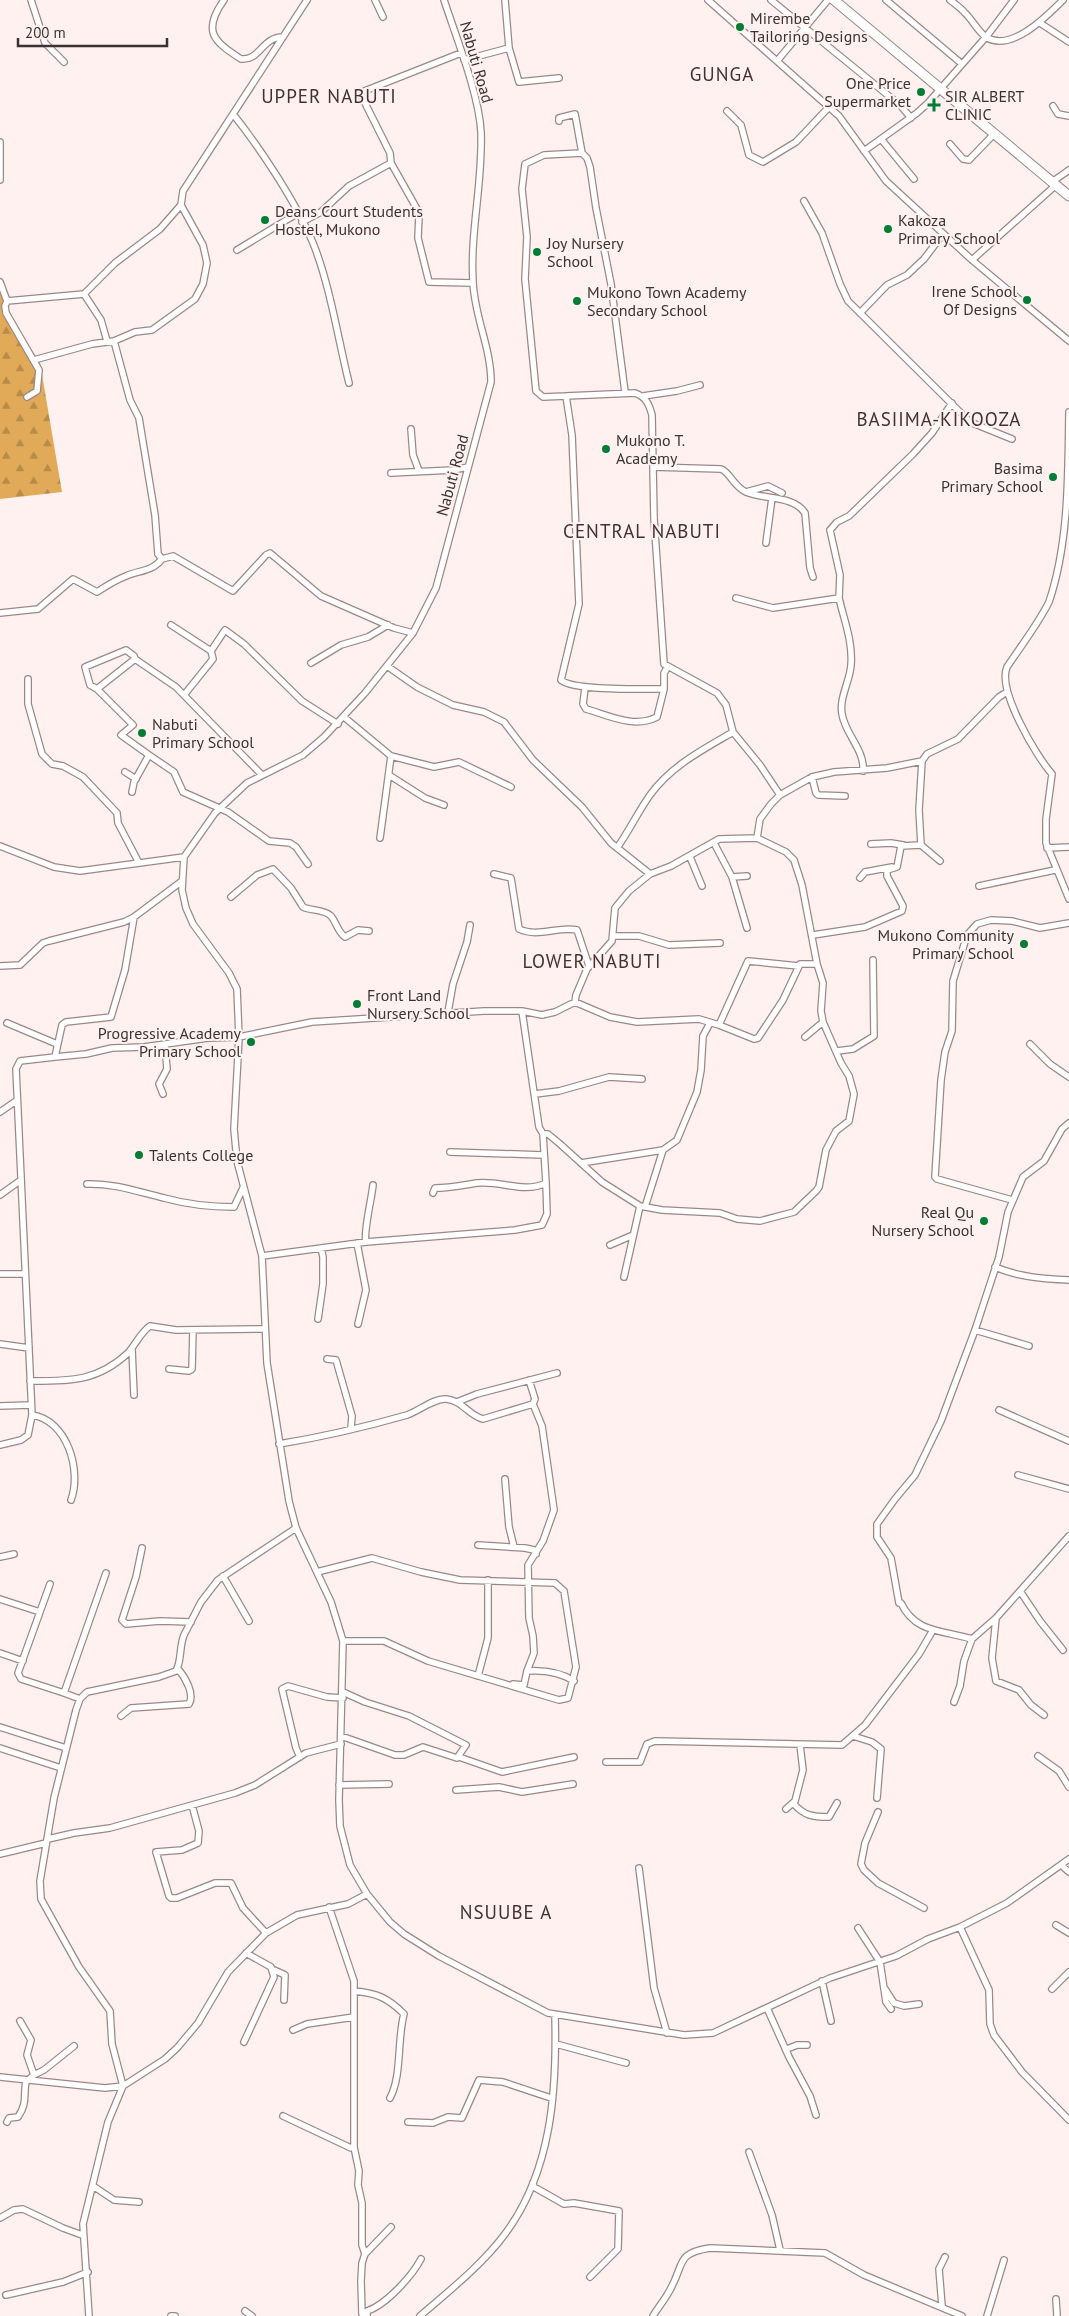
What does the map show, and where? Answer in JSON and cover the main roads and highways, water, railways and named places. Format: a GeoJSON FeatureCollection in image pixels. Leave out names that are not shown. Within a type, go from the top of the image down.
{"type":"FeatureCollection","features":[{"type":"Feature","properties":{"kind":"highway"},"geometry":{"type":"LineString","coordinates":[[834,0],[1069,196]]}},
{"type":"Feature","properties":{"kind":"place","name":"Mirembe Tailoring Designs"},"geometry":{"type":"Point","coordinates":[740,27]}},
{"type":"Feature","properties":{"kind":"place","name":"One Price Supermarket"},"geometry":{"type":"Point","coordinates":[921,92]}},
{"type":"Feature","properties":{"kind":"place","name":"SIR ALBERT CLINIC"},"geometry":{"type":"Point","coordinates":[934,105]}},
{"type":"Feature","properties":{"kind":"place","name":"Deans Court Students Hostel, Mukono"},"geometry":{"type":"Point","coordinates":[265,220]}},
{"type":"Feature","properties":{"kind":"place","name":"Kakoza Primary School"},"geometry":{"type":"Point","coordinates":[888,229]}},
{"type":"Feature","properties":{"kind":"place","name":"Joy Nursery School"},"geometry":{"type":"Point","coordinates":[537,252]}},
{"type":"Feature","properties":{"kind":"place","name":"Irene School Of Designs"},"geometry":{"type":"Point","coordinates":[1027,300]}},
{"type":"Feature","properties":{"kind":"place","name":"Mukono Town Academy Secondary School"},"geometry":{"type":"Point","coordinates":[577,301]}},
{"type":"Feature","properties":{"kind":"place","name":"Mukono T. Academy"},"geometry":{"type":"Point","coordinates":[606,449]}},
{"type":"Feature","properties":{"kind":"place","name":"Basima Primary School"},"geometry":{"type":"Point","coordinates":[1053,477]}},
{"type":"Feature","properties":{"kind":"place","name":"Nabuti Primary School"},"geometry":{"type":"Point","coordinates":[142,733]}},
{"type":"Feature","properties":{"kind":"place","name":"Mukono Community Primary School"},"geometry":{"type":"Point","coordinates":[1024,944]}},
{"type":"Feature","properties":{"kind":"place","name":"Front Land Nursery School"},"geometry":{"type":"Point","coordinates":[357,1004]}},
{"type":"Feature","properties":{"kind":"place","name":"Progressive Academy Primary School"},"geometry":{"type":"Point","coordinates":[251,1042]}},
{"type":"Feature","properties":{"kind":"place","name":"Talents College"},"geometry":{"type":"Point","coordinates":[139,1155]}},
{"type":"Feature","properties":{"kind":"place","name":"Real Qu Nursery School"},"geometry":{"type":"Point","coordinates":[984,1221]}},
{"type":"Feature","properties":{"kind":"district","name":"GUNGA"},"geometry":{"type":"Point","coordinates":[722,74]}},
{"type":"Feature","properties":{"kind":"district","name":"UPPER NABUTI"},"geometry":{"type":"Point","coordinates":[329,96]}},
{"type":"Feature","properties":{"kind":"district","name":"BASIIMA-KIKOOZA"},"geometry":{"type":"Point","coordinates":[939,419]}},
{"type":"Feature","properties":{"kind":"district","name":"CENTRAL NABUTI"},"geometry":{"type":"Point","coordinates":[642,531]}},
{"type":"Feature","properties":{"kind":"district","name":"LOWER NABUTI"},"geometry":{"type":"Point","coordinates":[592,961]}},
{"type":"Feature","properties":{"kind":"district","name":"NSUUBE A"},"geometry":{"type":"Point","coordinates":[506,1912]}}]}
